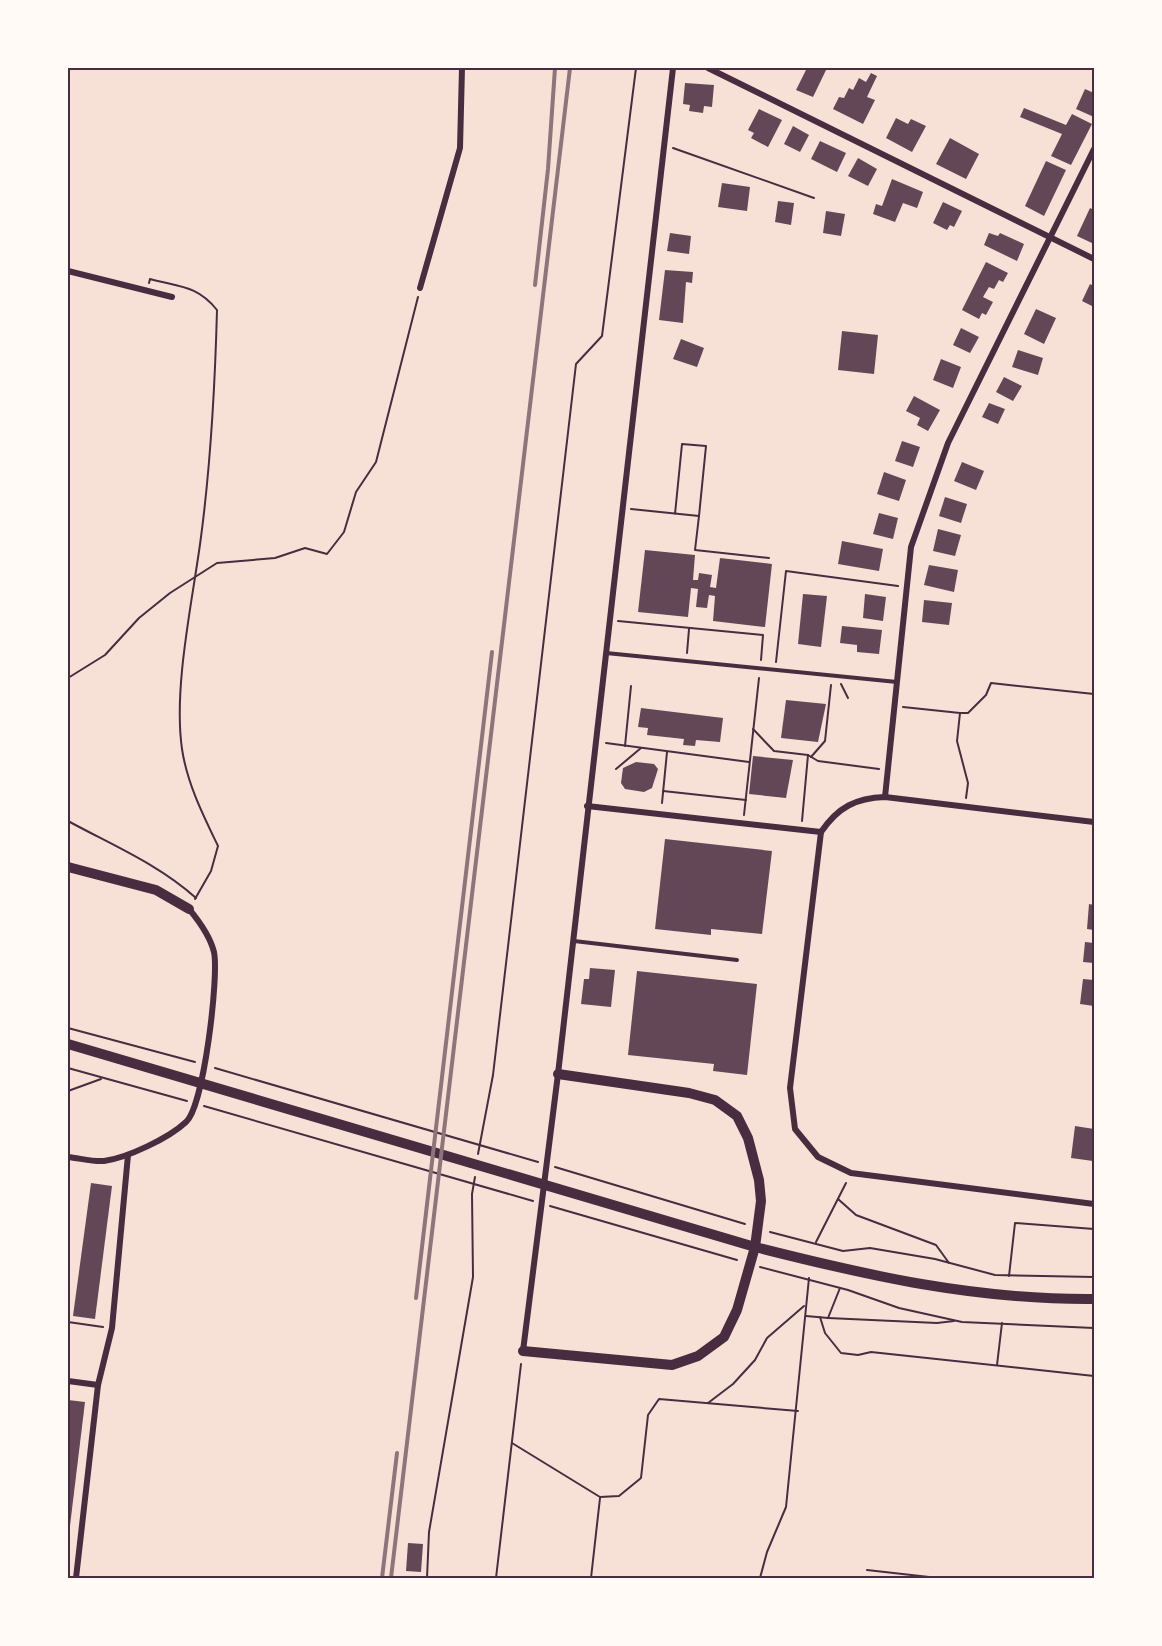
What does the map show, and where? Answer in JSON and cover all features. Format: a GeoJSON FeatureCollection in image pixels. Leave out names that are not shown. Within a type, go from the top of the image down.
{"type":"FeatureCollection","features":[{"type":"Feature","properties":{"kind":"main road"},"geometry":{"type":"LineString","coordinates":[[68,867],[156,890],[189,909]]}},
{"type":"Feature","properties":{"kind":"main road"},"geometry":{"type":"LineString","coordinates":[[68,1044],[710,1234],[860,1274],[942,1290],[1049,1300],[1095,1299]]}},
{"type":"Feature","properties":{"kind":"main road"},"geometry":{"type":"LineString","coordinates":[[523,1351],[672,1365],[698,1356],[724,1337],[737,1310],[755,1247],[761,1201],[759,1180],[748,1138],[737,1116],[715,1100],[689,1093],[558,1074]]}},
{"type":"Feature","properties":{"kind":"street"},"geometry":{"type":"LineString","coordinates":[[420,288],[460,148],[462,68]]}},
{"type":"Feature","properties":{"kind":"street"},"geometry":{"type":"LineString","coordinates":[[523,1351],[558,1074],[673,68]]}},
{"type":"Feature","properties":{"kind":"street"},"geometry":{"type":"LineString","coordinates":[[708,68],[1095,259]]}},
{"type":"Feature","properties":{"kind":"street"},"geometry":{"type":"LineString","coordinates":[[885,797],[911,547],[948,443],[1095,149]]}},
{"type":"Feature","properties":{"kind":"street"},"geometry":{"type":"LineString","coordinates":[[68,271],[172,297]]}},
{"type":"Feature","properties":{"kind":"street"},"geometry":{"type":"LineString","coordinates":[[1095,822],[885,797],[852,802],[833,814],[821,832],[790,1088],[795,1129],[818,1157],[851,1173],[1095,1204]]}},
{"type":"Feature","properties":{"kind":"street"},"geometry":{"type":"LineString","coordinates":[[587,806],[821,832]]}},
{"type":"Feature","properties":{"kind":"street"},"geometry":{"type":"LineString","coordinates":[[68,1157],[102,1161],[128,1155],[188,1121],[199,1096],[217,972],[213,949],[206,933],[189,909]]}},
{"type":"Feature","properties":{"kind":"street"},"geometry":{"type":"LineString","coordinates":[[76,1578],[98,1385],[112,1328],[128,1155]]}},
{"type":"Feature","properties":{"kind":"street"},"geometry":{"type":"LineString","coordinates":[[68,1381],[98,1385]]}},
{"type":"Feature","properties":{"kind":"lane"},"geometry":{"type":"LineString","coordinates":[[605,653],[897,682]]}},
{"type":"Feature","properties":{"kind":"lane"},"geometry":{"type":"LineString","coordinates":[[573,941],[737,960]]}},
{"type":"Feature","properties":{"kind":"path"},"geometry":{"type":"LineString","coordinates":[[477,1160],[493,1075],[576,364],[602,336],[636,68]]}},
{"type":"Feature","properties":{"kind":"path"},"geometry":{"type":"LineString","coordinates":[[664,147],[683,150],[814,198]]}},
{"type":"Feature","properties":{"kind":"path"},"geometry":{"type":"LineString","coordinates":[[147,291],[150,279],[183,285],[207,297],[218,310],[212,441],[183,681],[182,748],[200,811],[218,846],[211,872],[189,909]]}},
{"type":"Feature","properties":{"kind":"path"},"geometry":{"type":"LineString","coordinates":[[68,678],[105,655],[139,618],[195,576],[217,563],[275,558],[305,548],[327,554],[344,532],[356,492],[376,462],[420,288]]}},
{"type":"Feature","properties":{"kind":"path"},"geometry":{"type":"LineString","coordinates":[[675,514],[682,444],[706,446],[695,550],[769,558]]}},
{"type":"Feature","properties":{"kind":"path"},"geometry":{"type":"LineString","coordinates":[[623,508],[699,516]]}},
{"type":"Feature","properties":{"kind":"path"},"geometry":{"type":"LineString","coordinates":[[776,670],[786,571],[906,587]]}},
{"type":"Feature","properties":{"kind":"path"},"geometry":{"type":"LineString","coordinates":[[609,620],[763,634],[743,823]]}},
{"type":"Feature","properties":{"kind":"path"},"geometry":{"type":"LineString","coordinates":[[686,660],[689,628]]}},
{"type":"Feature","properties":{"kind":"path"},"geometry":{"type":"LineString","coordinates":[[834,676],[848,698]]}},
{"type":"Feature","properties":{"kind":"path"},"geometry":{"type":"LineString","coordinates":[[801,830],[809,756],[825,741],[834,676]]}},
{"type":"Feature","properties":{"kind":"path"},"geometry":{"type":"LineString","coordinates":[[894,706],[968,713],[986,695],[991,683],[1095,694]]}},
{"type":"Feature","properties":{"kind":"path"},"geometry":{"type":"LineString","coordinates":[[625,746],[631,686]]}},
{"type":"Feature","properties":{"kind":"path"},"geometry":{"type":"LineString","coordinates":[[960,712],[957,741],[968,783],[966,806]]}},
{"type":"Feature","properties":{"kind":"path"},"geometry":{"type":"LineString","coordinates":[[753,729],[774,751],[809,756],[818,761],[886,770]]}},
{"type":"Feature","properties":{"kind":"path"},"geometry":{"type":"LineString","coordinates":[[595,741],[749,762]]}},
{"type":"Feature","properties":{"kind":"path"},"geometry":{"type":"LineString","coordinates":[[616,769],[641,748]]}},
{"type":"Feature","properties":{"kind":"path"},"geometry":{"type":"LineString","coordinates":[[661,814],[668,752]]}},
{"type":"Feature","properties":{"kind":"path"},"geometry":{"type":"LineString","coordinates":[[663,791],[746,800]]}},
{"type":"Feature","properties":{"kind":"path"},"geometry":{"type":"LineString","coordinates":[[68,821],[176,880],[196,898]]}},
{"type":"Feature","properties":{"kind":"path"},"geometry":{"type":"LineString","coordinates":[[68,1028],[196,1062]]}},
{"type":"Feature","properties":{"kind":"path"},"geometry":{"type":"LineString","coordinates":[[207,1065],[717,1214],[757,1228],[843,1251],[870,1248],[949,1263],[995,1275],[1095,1276]]}},
{"type":"Feature","properties":{"kind":"path"},"geometry":{"type":"LineString","coordinates":[[68,1068],[534,1202]]}},
{"type":"Feature","properties":{"kind":"path"},"geometry":{"type":"LineString","coordinates":[[68,1091],[104,1078]]}},
{"type":"Feature","properties":{"kind":"path"},"geometry":{"type":"LineString","coordinates":[[427,1578],[429,1532],[473,1277],[472,1194],[476,1171]]}},
{"type":"Feature","properties":{"kind":"path"},"geometry":{"type":"LineString","coordinates":[[816,1242],[851,1173]]}},
{"type":"Feature","properties":{"kind":"path"},"geometry":{"type":"LineString","coordinates":[[838,1199],[855,1215],[936,1245],[949,1263]]}},
{"type":"Feature","properties":{"kind":"path"},"geometry":{"type":"LineString","coordinates":[[546,1205],[840,1288],[899,1308],[957,1321]]}},
{"type":"Feature","properties":{"kind":"path"},"geometry":{"type":"LineString","coordinates":[[1009,1275],[1015,1223],[1095,1229]]}},
{"type":"Feature","properties":{"kind":"path"},"geometry":{"type":"LineString","coordinates":[[760,1578],[767,1552],[786,1507],[798,1411],[808,1279]]}},
{"type":"Feature","properties":{"kind":"path"},"geometry":{"type":"LineString","coordinates":[[828,1318],[840,1288]]}},
{"type":"Feature","properties":{"kind":"path"},"geometry":{"type":"LineString","coordinates":[[708,1403],[733,1384],[755,1360],[767,1338],[806,1305]]}},
{"type":"Feature","properties":{"kind":"path"},"geometry":{"type":"LineString","coordinates":[[805,1316],[1095,1328]]}},
{"type":"Feature","properties":{"kind":"path"},"geometry":{"type":"LineString","coordinates":[[820,1317],[825,1333],[841,1353],[858,1355],[871,1352],[1095,1376]]}},
{"type":"Feature","properties":{"kind":"path"},"geometry":{"type":"LineString","coordinates":[[68,1322],[112,1328]]}},
{"type":"Feature","properties":{"kind":"path"},"geometry":{"type":"LineString","coordinates":[[997,1366],[1002,1323]]}},
{"type":"Feature","properties":{"kind":"path"},"geometry":{"type":"LineString","coordinates":[[496,1578],[523,1351]]}},
{"type":"Feature","properties":{"kind":"path"},"geometry":{"type":"LineString","coordinates":[[512,1443],[600,1497],[619,1496],[641,1478],[648,1415],[659,1399],[798,1411]]}},
{"type":"Feature","properties":{"kind":"path"},"geometry":{"type":"LineString","coordinates":[[591,1578],[600,1497]]}},
{"type":"Feature","properties":{"kind":"path"},"geometry":{"type":"LineString","coordinates":[[867,1570],[938,1578]]}},
{"type":"Feature","properties":{"kind":"building"},"geometry":{"type":"Polygon","coordinates":[[[807,68],[827,68],[813,97],[796,90],[807,68]]]}},
{"type":"Feature","properties":{"kind":"building"},"geometry":{"type":"Polygon","coordinates":[[[871,73],[877,76],[867,97],[875,100],[863,124],[833,109],[839,97],[844,98],[849,88],[853,90],[859,78],[866,82],[871,73]]]}},
{"type":"Feature","properties":{"kind":"building"},"geometry":{"type":"Polygon","coordinates":[[[685,83],[714,85],[712,107],[704,106],[703,113],[689,111],[690,105],[683,104],[685,83]]]}},
{"type":"Feature","properties":{"kind":"building"},"geometry":{"type":"Polygon","coordinates":[[[1085,89],[1094,93],[1094,117],[1076,109],[1085,89]]]}},
{"type":"Feature","properties":{"kind":"building"},"geometry":{"type":"Polygon","coordinates":[[[1024,108],[1066,125],[1072,114],[1092,124],[1071,165],[1051,156],[1062,134],[1020,117],[1024,108]]]}},
{"type":"Feature","properties":{"kind":"building"},"geometry":{"type":"Polygon","coordinates":[[[759,109],[782,120],[768,147],[751,138],[754,133],[748,130],[759,109]]]}},
{"type":"Feature","properties":{"kind":"building"},"geometry":{"type":"Polygon","coordinates":[[[896,118],[908,124],[911,119],[926,126],[912,152],[886,138],[896,118]]]}},
{"type":"Feature","properties":{"kind":"building"},"geometry":{"type":"Polygon","coordinates":[[[793,126],[809,135],[800,152],[784,144],[793,126]]]}},
{"type":"Feature","properties":{"kind":"building"},"geometry":{"type":"Polygon","coordinates":[[[950,138],[979,154],[966,179],[936,164],[950,138]]]}},
{"type":"Feature","properties":{"kind":"building"},"geometry":{"type":"Polygon","coordinates":[[[820,141],[846,153],[837,172],[811,159],[820,141]]]}},
{"type":"Feature","properties":{"kind":"building"},"geometry":{"type":"Polygon","coordinates":[[[858,158],[877,169],[868,186],[848,176],[858,158]]]}},
{"type":"Feature","properties":{"kind":"building"},"geometry":{"type":"Polygon","coordinates":[[[1046,161],[1066,170],[1044,216],[1025,206],[1046,161]]]}},
{"type":"Feature","properties":{"kind":"building"},"geometry":{"type":"Polygon","coordinates":[[[892,179],[923,192],[917,208],[903,203],[895,222],[873,214],[876,204],[882,206],[892,179]]]}},
{"type":"Feature","properties":{"kind":"building"},"geometry":{"type":"Polygon","coordinates":[[[722,183],[750,187],[747,211],[718,207],[722,183]]]}},
{"type":"Feature","properties":{"kind":"building"},"geometry":{"type":"Polygon","coordinates":[[[778,201],[794,203],[791,225],[775,222],[778,201]]]}},
{"type":"Feature","properties":{"kind":"building"},"geometry":{"type":"Polygon","coordinates":[[[943,202],[962,211],[954,227],[950,225],[947,230],[933,223],[943,202]]]}},
{"type":"Feature","properties":{"kind":"building"},"geometry":{"type":"Polygon","coordinates":[[[1090,208],[1094,210],[1094,244],[1077,236],[1090,208]]]}},
{"type":"Feature","properties":{"kind":"building"},"geometry":{"type":"Polygon","coordinates":[[[826,211],[845,214],[841,236],[823,233],[826,211]]]}},
{"type":"Feature","properties":{"kind":"building"},"geometry":{"type":"Polygon","coordinates":[[[670,233],[691,236],[689,254],[667,251],[670,233]]]}},
{"type":"Feature","properties":{"kind":"building"},"geometry":{"type":"Polygon","coordinates":[[[989,233],[998,236],[1000,233],[1024,244],[1017,261],[984,245],[989,233]]]}},
{"type":"Feature","properties":{"kind":"building"},"geometry":{"type":"Polygon","coordinates":[[[986,262],[1008,273],[1003,282],[999,280],[994,289],[989,287],[983,297],[993,302],[986,315],[982,313],[979,319],[962,310],[986,262]]]}},
{"type":"Feature","properties":{"kind":"building"},"geometry":{"type":"Polygon","coordinates":[[[665,270],[693,272],[692,283],[686,282],[683,323],[659,320],[665,270]]]}},
{"type":"Feature","properties":{"kind":"building"},"geometry":{"type":"Polygon","coordinates":[[[1090,284],[1094,286],[1094,307],[1082,301],[1090,284]]]}},
{"type":"Feature","properties":{"kind":"building"},"geometry":{"type":"Polygon","coordinates":[[[1036,309],[1056,318],[1044,344],[1024,334],[1036,309]]]}},
{"type":"Feature","properties":{"kind":"building"},"geometry":{"type":"Polygon","coordinates":[[[961,328],[979,337],[970,353],[953,345],[961,328]]]}},
{"type":"Feature","properties":{"kind":"building"},"geometry":{"type":"Polygon","coordinates":[[[842,331],[878,335],[874,374],[838,370],[842,331]]]}},
{"type":"Feature","properties":{"kind":"building"},"geometry":{"type":"Polygon","coordinates":[[[681,339],[704,348],[697,367],[673,359],[681,339]]]}},
{"type":"Feature","properties":{"kind":"building"},"geometry":{"type":"Polygon","coordinates":[[[1018,350],[1043,358],[1038,375],[1012,367],[1018,350]]]}},
{"type":"Feature","properties":{"kind":"building"},"geometry":{"type":"Polygon","coordinates":[[[941,359],[961,367],[953,388],[933,380],[941,359]]]}},
{"type":"Feature","properties":{"kind":"building"},"geometry":{"type":"Polygon","coordinates":[[[1004,377],[1022,386],[1013,401],[996,392],[1004,377]]]}},
{"type":"Feature","properties":{"kind":"building"},"geometry":{"type":"Polygon","coordinates":[[[914,396],[940,410],[928,431],[917,425],[920,418],[906,411],[914,396]]]}},
{"type":"Feature","properties":{"kind":"building"},"geometry":{"type":"Polygon","coordinates":[[[989,403],[1005,409],[998,424],[982,417],[989,403]]]}},
{"type":"Feature","properties":{"kind":"building"},"geometry":{"type":"Polygon","coordinates":[[[902,441],[920,447],[913,467],[895,461],[902,441]]]}},
{"type":"Feature","properties":{"kind":"building"},"geometry":{"type":"Polygon","coordinates":[[[962,462],[984,471],[976,490],[954,481],[962,462]]]}},
{"type":"Feature","properties":{"kind":"building"},"geometry":{"type":"Polygon","coordinates":[[[884,472],[906,480],[899,501],[877,494],[884,472]]]}},
{"type":"Feature","properties":{"kind":"building"},"geometry":{"type":"Polygon","coordinates":[[[945,497],[967,504],[961,523],[939,516],[945,497]]]}},
{"type":"Feature","properties":{"kind":"building"},"geometry":{"type":"Polygon","coordinates":[[[879,513],[898,518],[893,539],[873,534],[879,513]]]}},
{"type":"Feature","properties":{"kind":"building"},"geometry":{"type":"Polygon","coordinates":[[[938,529],[961,535],[955,556],[933,551],[938,529]]]}},
{"type":"Feature","properties":{"kind":"building"},"geometry":{"type":"Polygon","coordinates":[[[842,541],[883,549],[879,571],[838,564],[842,541]]]}},
{"type":"Feature","properties":{"kind":"building"},"geometry":{"type":"Polygon","coordinates":[[[645,550],[695,555],[693,580],[698,580],[699,573],[712,575],[710,587],[716,588],[720,558],[772,564],[765,627],[713,621],[715,596],[709,595],[707,608],[696,607],[698,589],[691,588],[688,617],[638,612],[645,550]]]}},
{"type":"Feature","properties":{"kind":"building"},"geometry":{"type":"Polygon","coordinates":[[[929,565],[958,570],[954,592],[924,585],[929,565]]]}},
{"type":"Feature","properties":{"kind":"building"},"geometry":{"type":"Polygon","coordinates":[[[803,594],[827,596],[821,647],[798,644],[803,594]]]}},
{"type":"Feature","properties":{"kind":"building"},"geometry":{"type":"Polygon","coordinates":[[[865,594],[886,597],[883,621],[863,618],[865,594]]]}},
{"type":"Feature","properties":{"kind":"building"},"geometry":{"type":"Polygon","coordinates":[[[924,600],[952,603],[949,625],[922,622],[924,600]]]}},
{"type":"Feature","properties":{"kind":"building"},"geometry":{"type":"Polygon","coordinates":[[[842,626],[882,630],[879,654],[857,652],[857,645],[840,643],[842,626]]]}},
{"type":"Feature","properties":{"kind":"building"},"geometry":{"type":"Polygon","coordinates":[[[786,700],[826,704],[818,742],[781,738],[786,700]]]}},
{"type":"Feature","properties":{"kind":"building"},"geometry":{"type":"Polygon","coordinates":[[[641,708],[723,718],[720,742],[696,740],[695,746],[683,745],[684,739],[647,735],[648,728],[638,727],[641,708]]]}},
{"type":"Feature","properties":{"kind":"building"},"geometry":{"type":"Polygon","coordinates":[[[753,756],[793,760],[786,798],[749,794],[753,756]]]}},
{"type":"Feature","properties":{"kind":"building"},"geometry":{"type":"Polygon","coordinates":[[[636,762],[654,764],[658,769],[652,788],[644,792],[625,789],[621,783],[623,768],[636,762]]]}},
{"type":"Feature","properties":{"kind":"building"},"geometry":{"type":"Polygon","coordinates":[[[665,839],[772,851],[762,934],[711,929],[711,935],[655,929],[665,839]]]}},
{"type":"Feature","properties":{"kind":"building"},"geometry":{"type":"Polygon","coordinates":[[[1089,904],[1094,905],[1094,930],[1087,929],[1089,904]]]}},
{"type":"Feature","properties":{"kind":"building"},"geometry":{"type":"Polygon","coordinates":[[[1085,942],[1094,943],[1094,963],[1083,962],[1085,942]]]}},
{"type":"Feature","properties":{"kind":"building"},"geometry":{"type":"Polygon","coordinates":[[[590,968],[615,970],[611,1007],[581,1004],[584,979],[589,979],[590,968]]]}},
{"type":"Feature","properties":{"kind":"building"},"geometry":{"type":"Polygon","coordinates":[[[637,971],[757,984],[747,1075],[713,1071],[714,1064],[628,1055],[637,971]]]}},
{"type":"Feature","properties":{"kind":"building"},"geometry":{"type":"Polygon","coordinates":[[[1083,979],[1094,980],[1094,1006],[1080,1004],[1083,979]]]}},
{"type":"Feature","properties":{"kind":"building"},"geometry":{"type":"Polygon","coordinates":[[[1075,1126],[1094,1129],[1093,1161],[1071,1158],[1075,1126]]]}},
{"type":"Feature","properties":{"kind":"building"},"geometry":{"type":"Polygon","coordinates":[[[91,1183],[112,1186],[95,1319],[73,1316],[91,1183]]]}},
{"type":"Feature","properties":{"kind":"building"},"geometry":{"type":"Polygon","coordinates":[[[68,1400],[85,1402],[69,1534],[68,1534],[68,1400]]]}},
{"type":"Feature","properties":{"kind":"building"},"geometry":{"type":"Polygon","coordinates":[[[408,1543],[423,1544],[421,1572],[406,1571],[408,1543]]]}},
{"type":"Feature","properties":{"kind":"railway"},"geometry":{"type":"LineString","coordinates":[[535,285],[548,169],[555,68]]}},
{"type":"Feature","properties":{"kind":"railway"},"geometry":{"type":"LineString","coordinates":[[391,1578],[570,68]]}},
{"type":"Feature","properties":{"kind":"railway"},"geometry":{"type":"LineString","coordinates":[[416,1298],[492,652]]}},
{"type":"Feature","properties":{"kind":"railway"},"geometry":{"type":"LineString","coordinates":[[382,1578],[397,1453]]}}]}
